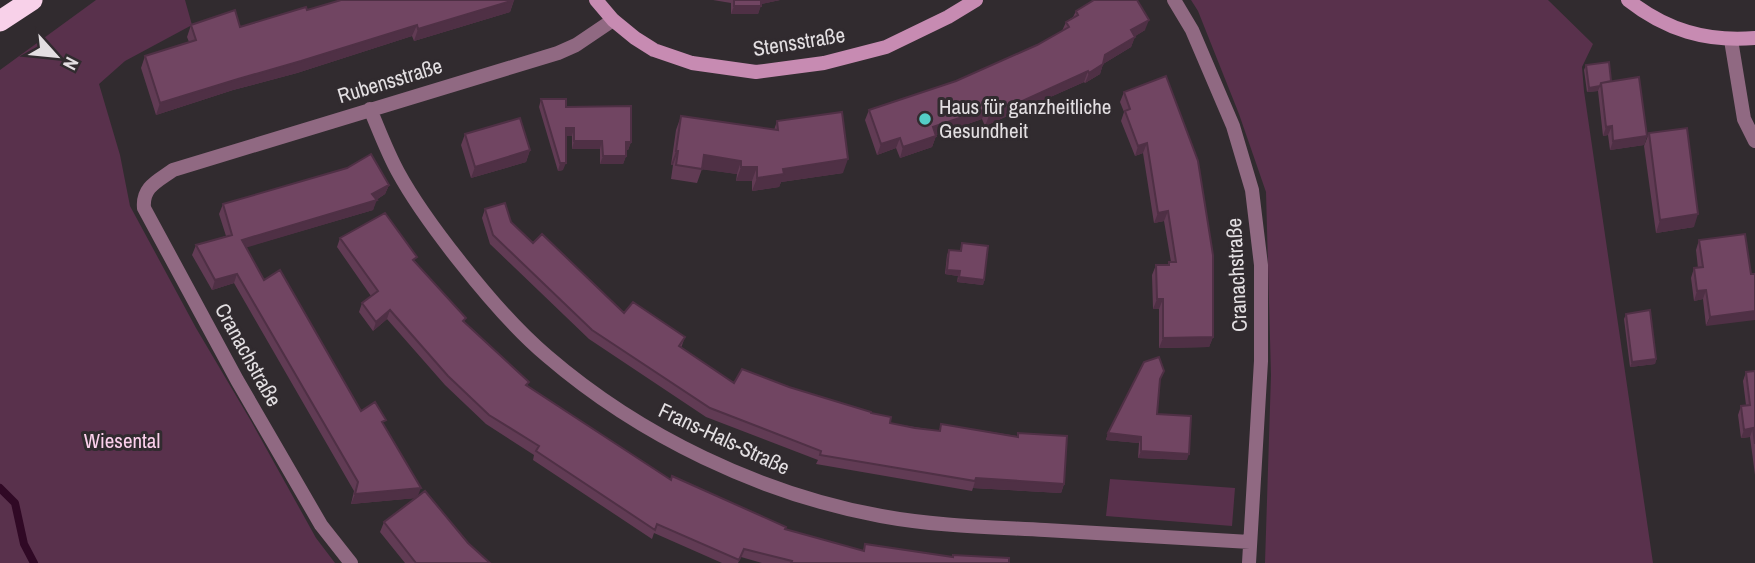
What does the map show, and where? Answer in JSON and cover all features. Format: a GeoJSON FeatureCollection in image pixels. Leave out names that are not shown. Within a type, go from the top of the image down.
{"type":"FeatureCollection","features":[{"type":"Feature","properties":{"kind":"highway"},"geometry":{"type":"LineString","coordinates":[[0,21],[32,0]]}},
{"type":"Feature","properties":{"kind":"street","name":"Stensstraße"},"geometry":{"type":"LineString","coordinates":[[596,0],[613,20],[654,50],[692,63],[756,72],[824,63],[886,47],[976,0]]}},
{"type":"Feature","properties":{"kind":"street","name":"Cranachstraße"},"geometry":{"type":"LineString","coordinates":[[1174,0],[1192,30],[1233,126],[1252,190],[1261,265],[1261,361],[1249,563]]}},
{"type":"Feature","properties":{"kind":"street"},"geometry":{"type":"LineString","coordinates":[[1628,0],[1670,27],[1702,37],[1731,40],[1755,38]]}},
{"type":"Feature","properties":{"kind":"street","name":"Rubensstraße"},"geometry":{"type":"LineString","coordinates":[[173,170],[558,53],[576,45],[613,20]]}},
{"type":"Feature","properties":{"kind":"street"},"geometry":{"type":"LineString","coordinates":[[1731,40],[1744,119],[1755,141]]}},
{"type":"Feature","properties":{"kind":"street","name":"Frans-Hals-Straße"},"geometry":{"type":"LineString","coordinates":[[370,109],[397,171],[431,226],[487,296],[515,326],[546,355],[620,411],[694,452],[744,476],[814,501],[882,516],[943,524],[1250,542]]}},
{"type":"Feature","properties":{"kind":"street","name":"Cranachstraße"},"geometry":{"type":"LineString","coordinates":[[173,170],[150,186],[145,193],[144,208],[237,380],[321,525],[351,563]]}},
{"type":"Feature","properties":{"kind":"green space","name":"Wiesental"},"geometry":{"type":"Polygon","coordinates":[[[96,0],[185,0],[192,25],[125,61],[99,84],[120,155],[130,206],[316,538],[335,563],[0,563],[0,70],[96,0]]]}},
{"type":"Feature","properties":{"kind":"green space"},"geometry":{"type":"Polygon","coordinates":[[[1191,0],[1548,0],[1593,44],[1582,67],[1584,91],[1653,563],[1265,563],[1271,375],[1266,192],[1239,114],[1198,11],[1191,0]]]}},
{"type":"Feature","properties":{"kind":"green space"},"geometry":{"type":"Polygon","coordinates":[[[1110,479],[1235,488],[1232,526],[1106,516],[1110,479]]]}},
{"type":"Feature","properties":{"kind":"building"},"geometry":{"type":"Polygon","coordinates":[[[341,0],[514,0],[418,29],[417,25],[160,103],[145,56],[196,40],[191,25],[235,10],[240,27],[306,7],[307,10],[341,0]]]}},
{"type":"Feature","properties":{"kind":"building"},"geometry":{"type":"Polygon","coordinates":[[[734,0],[761,0],[761,6],[734,6],[734,0]]]}},
{"type":"Feature","properties":{"kind":"building"},"geometry":{"type":"Polygon","coordinates":[[[1094,0],[1137,0],[1149,20],[1131,30],[1135,37],[1105,55],[1103,64],[1089,73],[1088,71],[989,116],[986,109],[933,127],[936,136],[903,147],[900,138],[881,144],[869,110],[956,81],[1037,45],[1069,27],[1066,22],[1078,15],[1076,11],[1094,0]]]}},
{"type":"Feature","properties":{"kind":"building"},"geometry":{"type":"Polygon","coordinates":[[[1609,62],[1611,81],[1589,88],[1586,65],[1609,62]]]}},
{"type":"Feature","properties":{"kind":"building"},"geometry":{"type":"Polygon","coordinates":[[[1166,76],[1198,161],[1213,255],[1213,337],[1163,338],[1163,299],[1157,299],[1156,265],[1176,262],[1168,211],[1158,213],[1147,143],[1138,146],[1125,111],[1130,109],[1124,92],[1166,76]]]}},
{"type":"Feature","properties":{"kind":"building"},"geometry":{"type":"Polygon","coordinates":[[[1639,77],[1647,136],[1613,141],[1612,126],[1606,127],[1601,83],[1639,77]]]}},
{"type":"Feature","properties":{"kind":"building"},"geometry":{"type":"Polygon","coordinates":[[[541,99],[566,99],[566,107],[631,106],[631,142],[626,142],[626,156],[603,156],[602,141],[574,141],[574,128],[566,128],[566,163],[560,163],[541,99]]]}},
{"type":"Feature","properties":{"kind":"building"},"geometry":{"type":"Polygon","coordinates":[[[842,112],[848,159],[783,169],[784,174],[757,178],[757,167],[741,167],[741,161],[704,155],[702,169],[676,165],[681,116],[778,130],[777,121],[842,112]]]}},
{"type":"Feature","properties":{"kind":"building"},"geometry":{"type":"Polygon","coordinates":[[[520,118],[530,150],[475,167],[465,134],[520,118]]]}},
{"type":"Feature","properties":{"kind":"building"},"geometry":{"type":"Polygon","coordinates":[[[1687,128],[1698,214],[1660,220],[1649,133],[1687,128]]]}},
{"type":"Feature","properties":{"kind":"building"},"geometry":{"type":"Polygon","coordinates":[[[371,154],[389,185],[372,194],[377,200],[242,240],[264,280],[280,270],[361,411],[375,402],[386,420],[382,422],[421,488],[355,494],[358,482],[237,274],[215,280],[196,245],[232,235],[223,204],[347,168],[371,154]]]}},
{"type":"Feature","properties":{"kind":"building"},"geometry":{"type":"Polygon","coordinates":[[[505,203],[511,222],[533,243],[542,234],[624,313],[633,302],[685,337],[679,346],[734,383],[742,369],[789,387],[891,417],[890,423],[915,428],[940,431],[941,424],[1018,437],[1018,433],[1067,436],[1064,484],[976,478],[975,481],[820,455],[821,451],[710,408],[592,330],[493,235],[485,209],[505,203]]]}},
{"type":"Feature","properties":{"kind":"building"},"geometry":{"type":"Polygon","coordinates":[[[385,213],[417,257],[413,260],[466,318],[463,321],[529,382],[526,385],[671,480],[672,476],[786,527],[785,529],[864,551],[865,544],[953,557],[1009,558],[1009,563],[791,563],[792,561],[744,549],[739,560],[657,524],[655,530],[536,451],[539,446],[489,415],[448,376],[390,310],[376,322],[362,303],[378,291],[340,238],[385,213]]]}},
{"type":"Feature","properties":{"kind":"building"},"geometry":{"type":"Polygon","coordinates":[[[1745,234],[1751,274],[1755,274],[1755,311],[1710,317],[1706,290],[1697,291],[1694,268],[1703,267],[1699,240],[1745,234]]]}},
{"type":"Feature","properties":{"kind":"building"},"geometry":{"type":"Polygon","coordinates":[[[962,243],[988,246],[984,280],[959,277],[960,271],[947,270],[949,250],[961,251],[962,243]]]}},
{"type":"Feature","properties":{"kind":"building"},"geometry":{"type":"Polygon","coordinates":[[[1650,310],[1656,359],[1632,362],[1626,314],[1650,310]]]}},
{"type":"Feature","properties":{"kind":"building"},"geometry":{"type":"Polygon","coordinates":[[[1159,357],[1164,371],[1160,379],[1157,414],[1191,416],[1189,454],[1141,451],[1141,437],[1108,433],[1144,362],[1159,357]]]}},
{"type":"Feature","properties":{"kind":"building"},"geometry":{"type":"Polygon","coordinates":[[[1755,371],[1755,444],[1753,428],[1744,430],[1741,406],[1750,405],[1746,372],[1755,371]]]}},
{"type":"Feature","properties":{"kind":"building"},"geometry":{"type":"Polygon","coordinates":[[[425,491],[468,543],[490,563],[416,563],[384,522],[425,491]]]}},
{"type":"Feature","properties":{"kind":"waterway"},"geometry":{"type":"LineString","coordinates":[[0,488],[15,503],[24,544],[34,563]]}},
{"type":"Feature","properties":{"kind":"place","name":"Haus für ganzheitliche Gesundheit"},"geometry":{"type":"Point","coordinates":[925,119]}}]}
